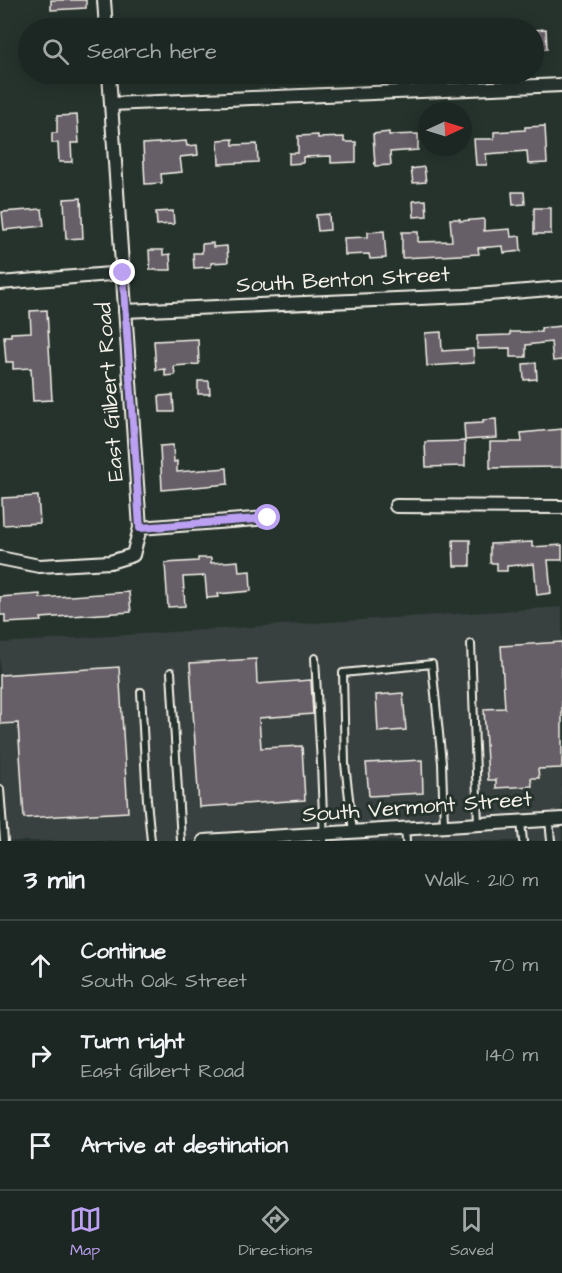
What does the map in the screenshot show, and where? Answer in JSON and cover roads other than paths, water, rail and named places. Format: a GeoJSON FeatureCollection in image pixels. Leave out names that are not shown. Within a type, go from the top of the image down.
{"type":"FeatureCollection","features":[{"type":"Feature","properties":{"kind":"street"},"geometry":{"type":"LineString","coordinates":[[104,0],[105,18]]}},
{"type":"Feature","properties":{"kind":"street","name":"East Gilbert Road"},"geometry":{"type":"LineString","coordinates":[[110,84],[140,528]]}},
{"type":"Feature","properties":{"kind":"street"},"geometry":{"type":"LineString","coordinates":[[111,104],[562,85]]}},
{"type":"Feature","properties":{"kind":"street"},"geometry":{"type":"LineString","coordinates":[[0,283],[123,273]]}},
{"type":"Feature","properties":{"kind":"street","name":"South Benton Street"},"geometry":{"type":"LineString","coordinates":[[125,311],[465,296],[562,288]]}},
{"type":"Feature","properties":{"kind":"street"},"geometry":{"type":"LineString","coordinates":[[396,506],[562,507]]}},
{"type":"Feature","properties":{"kind":"street"},"geometry":{"type":"LineString","coordinates":[[0,558],[39,566],[110,562],[133,555],[140,528],[268,518]]}},
{"type":"Feature","properties":{"kind":"street","name":"South Vermont Street"},"geometry":{"type":"LineString","coordinates":[[204,841],[324,838],[353,832],[405,835],[444,826],[556,819]]}},
{"type":"Feature","properties":{"kind":"lane"},"geometry":{"type":"LineString","coordinates":[[471,644],[478,824]]}},
{"type":"Feature","properties":{"kind":"lane"},"geometry":{"type":"LineString","coordinates":[[315,658],[324,838]]}},
{"type":"Feature","properties":{"kind":"lane"},"geometry":{"type":"LineString","coordinates":[[353,832],[345,764],[342,673],[432,664],[442,763],[444,826]]}},
{"type":"Feature","properties":{"kind":"lane"},"geometry":{"type":"LineString","coordinates":[[171,672],[181,841]]}},
{"type":"Feature","properties":{"kind":"lane"},"geometry":{"type":"LineString","coordinates":[[141,692],[151,841]]}},
{"type":"Feature","properties":{"kind":"lane"},"geometry":{"type":"LineString","coordinates":[[0,789],[4,841]]}},
{"type":"Feature","properties":{"kind":"lane"},"geometry":{"type":"LineString","coordinates":[[551,841],[556,819]]}},
{"type":"Feature","properties":{"kind":"lane"},"geometry":{"type":"LineString","coordinates":[[521,821],[523,841]]}}]}
